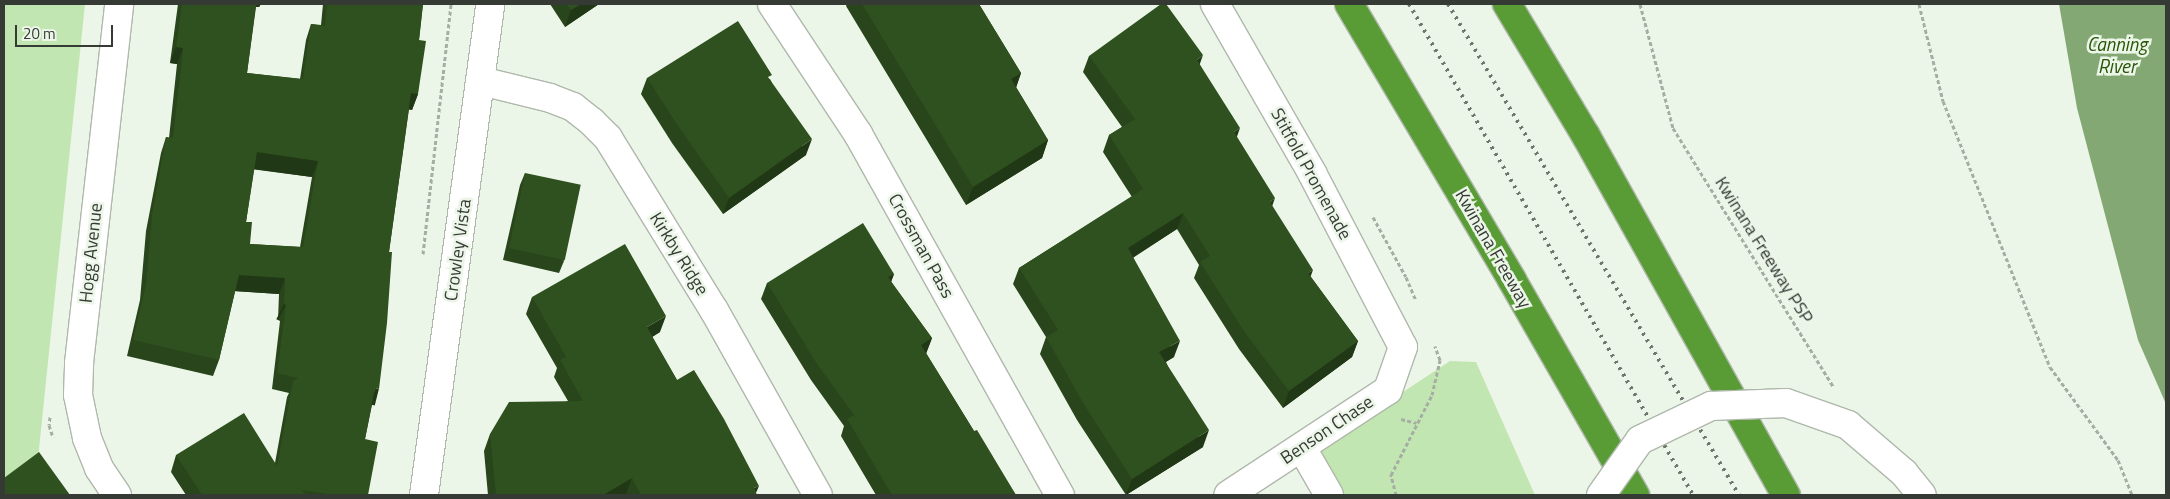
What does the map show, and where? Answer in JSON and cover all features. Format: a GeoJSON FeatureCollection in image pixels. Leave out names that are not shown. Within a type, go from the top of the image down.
{"type":"FeatureCollection","features":[{"type":"Feature","properties":{"kind":"highway","name":"Kwinana Freeway"},"geometry":{"type":"LineString","coordinates":[[1350,4],[1512,280],[1635,495]]}},
{"type":"Feature","properties":{"kind":"highway"},"geometry":{"type":"LineString","coordinates":[[1507,4],[1586,136],[1786,495]]}},
{"type":"Feature","properties":{"kind":"highway"},"geometry":{"type":"LineString","coordinates":[[1512,280],[1616,495]]}},
{"type":"Feature","properties":{"kind":"street","name":"Hogg Avenue"},"geometry":{"type":"LineString","coordinates":[[117,495],[99,468],[87,438],[78,395],[80,353],[119,4]]}},
{"type":"Feature","properties":{"kind":"street","name":"Crowley Vista"},"geometry":{"type":"LineString","coordinates":[[424,495],[490,4]]}},
{"type":"Feature","properties":{"kind":"street","name":"Crossman Pass"},"geometry":{"type":"LineString","coordinates":[[772,4],[858,134],[1060,495]]}},
{"type":"Feature","properties":{"kind":"street","name":"Stitfold Promenade"},"geometry":{"type":"LineString","coordinates":[[1215,4],[1312,173],[1403,347]]}},
{"type":"Feature","properties":{"kind":"street","name":"Kirkby Ridge"},"geometry":{"type":"LineString","coordinates":[[480,81],[550,98],[573,107],[608,138],[714,310],[818,495]]}},
{"type":"Feature","properties":{"kind":"street","name":"Benson Chase"},"geometry":{"type":"LineString","coordinates":[[1228,495],[1388,390],[1403,347]]}},
{"type":"Feature","properties":{"kind":"street"},"geometry":{"type":"LineString","coordinates":[[1601,495],[1640,440],[1711,406],[1786,402],[1848,425],[1904,473],[1922,495]]}},
{"type":"Feature","properties":{"kind":"street"},"geometry":{"type":"LineString","coordinates":[[1302,448],[1329,495]]}},
{"type":"Feature","properties":{"kind":"path"},"geometry":{"type":"LineString","coordinates":[[422,259],[451,4]]}},
{"type":"Feature","properties":{"kind":"path","name":"Kwinana Freeway PSP"},"geometry":{"type":"LineString","coordinates":[[1640,4],[1674,128],[1833,387]]}},
{"type":"Feature","properties":{"kind":"path"},"geometry":{"type":"LineString","coordinates":[[1918,4],[1943,101],[2050,367],[2118,460],[2132,495]]}},
{"type":"Feature","properties":{"kind":"shaded area"},"geometry":{"type":"Polygon","coordinates":[[[4,4],[85,4],[38,459],[4,483],[4,4]]]}},
{"type":"Feature","properties":{"kind":"shaded area"},"geometry":{"type":"Polygon","coordinates":[[[1450,361],[1476,362],[1535,495],[1340,495],[1315,450],[1450,361]]]}},
{"type":"Feature","properties":{"kind":"water","name":"Canning River"},"geometry":{"type":"Polygon","coordinates":[[[2059,4],[2166,4],[2166,404],[2138,340],[2077,108],[2059,4]]]}},
{"type":"Feature","properties":{"kind":"building"},"geometry":{"type":"Polygon","coordinates":[[[182,4],[256,4],[247,73],[303,79],[311,24],[325,26],[327,4],[423,4],[419,40],[426,41],[418,94],[411,93],[389,252],[392,252],[387,323],[379,389],[375,388],[365,439],[378,442],[368,495],[333,495],[302,490],[306,495],[202,495],[176,455],[244,413],[277,466],[293,381],[298,378],[277,373],[286,305],[284,304],[285,278],[239,275],[219,360],[133,340],[146,284],[152,215],[166,137],[173,138],[183,48],[176,47],[182,4]],[[257,152],[246,222],[252,222],[250,244],[303,247],[318,161],[257,152]]]}},
{"type":"Feature","properties":{"kind":"building"},"geometry":{"type":"Polygon","coordinates":[[[567,4],[581,4],[571,10],[567,4]]]}},
{"type":"Feature","properties":{"kind":"building"},"geometry":{"type":"Polygon","coordinates":[[[862,4],[979,4],[1021,73],[1011,79],[1048,140],[973,187],[862,4]]]}},
{"type":"Feature","properties":{"kind":"building"},"geometry":{"type":"Polygon","coordinates":[[[1161,4],[1166,4],[1203,55],[1197,60],[1240,128],[1234,132],[1275,198],[1270,202],[1313,270],[1308,273],[1358,341],[1289,391],[1245,333],[1200,262],[1210,256],[1183,213],[1128,248],[1180,341],[1159,352],[1209,430],[1132,479],[1083,403],[1046,337],[1058,330],[1019,268],[1143,189],[1109,135],[1135,119],[1089,56],[1161,4]]]}},
{"type":"Feature","properties":{"kind":"building"},"geometry":{"type":"Polygon","coordinates":[[[738,21],[772,75],[768,77],[812,139],[729,198],[647,78],[738,21]]]}},
{"type":"Feature","properties":{"kind":"building"},"geometry":{"type":"Polygon","coordinates":[[[525,173],[581,185],[565,260],[509,248],[525,173]]]}},
{"type":"Feature","properties":{"kind":"building"},"geometry":{"type":"Polygon","coordinates":[[[863,223],[894,274],[888,277],[932,338],[921,345],[974,431],[977,430],[1016,495],[892,495],[847,419],[854,415],[817,364],[767,283],[863,223]]]}},
{"type":"Feature","properties":{"kind":"building"},"geometry":{"type":"Polygon","coordinates":[[[625,244],[666,316],[647,327],[677,380],[694,370],[724,419],[759,486],[754,488],[757,495],[641,495],[632,478],[603,495],[496,495],[490,434],[509,402],[583,401],[560,360],[566,357],[532,297],[625,244]]]}},
{"type":"Feature","properties":{"kind":"building"},"geometry":{"type":"Polygon","coordinates":[[[39,452],[70,495],[4,495],[4,478],[39,452]]]}},
{"type":"Feature","properties":{"kind":"railway"},"geometry":{"type":"LineString","coordinates":[[1409,4],[1693,495]]}},
{"type":"Feature","properties":{"kind":"railway"},"geometry":{"type":"LineString","coordinates":[[1448,4],[1739,495]]}}]}
